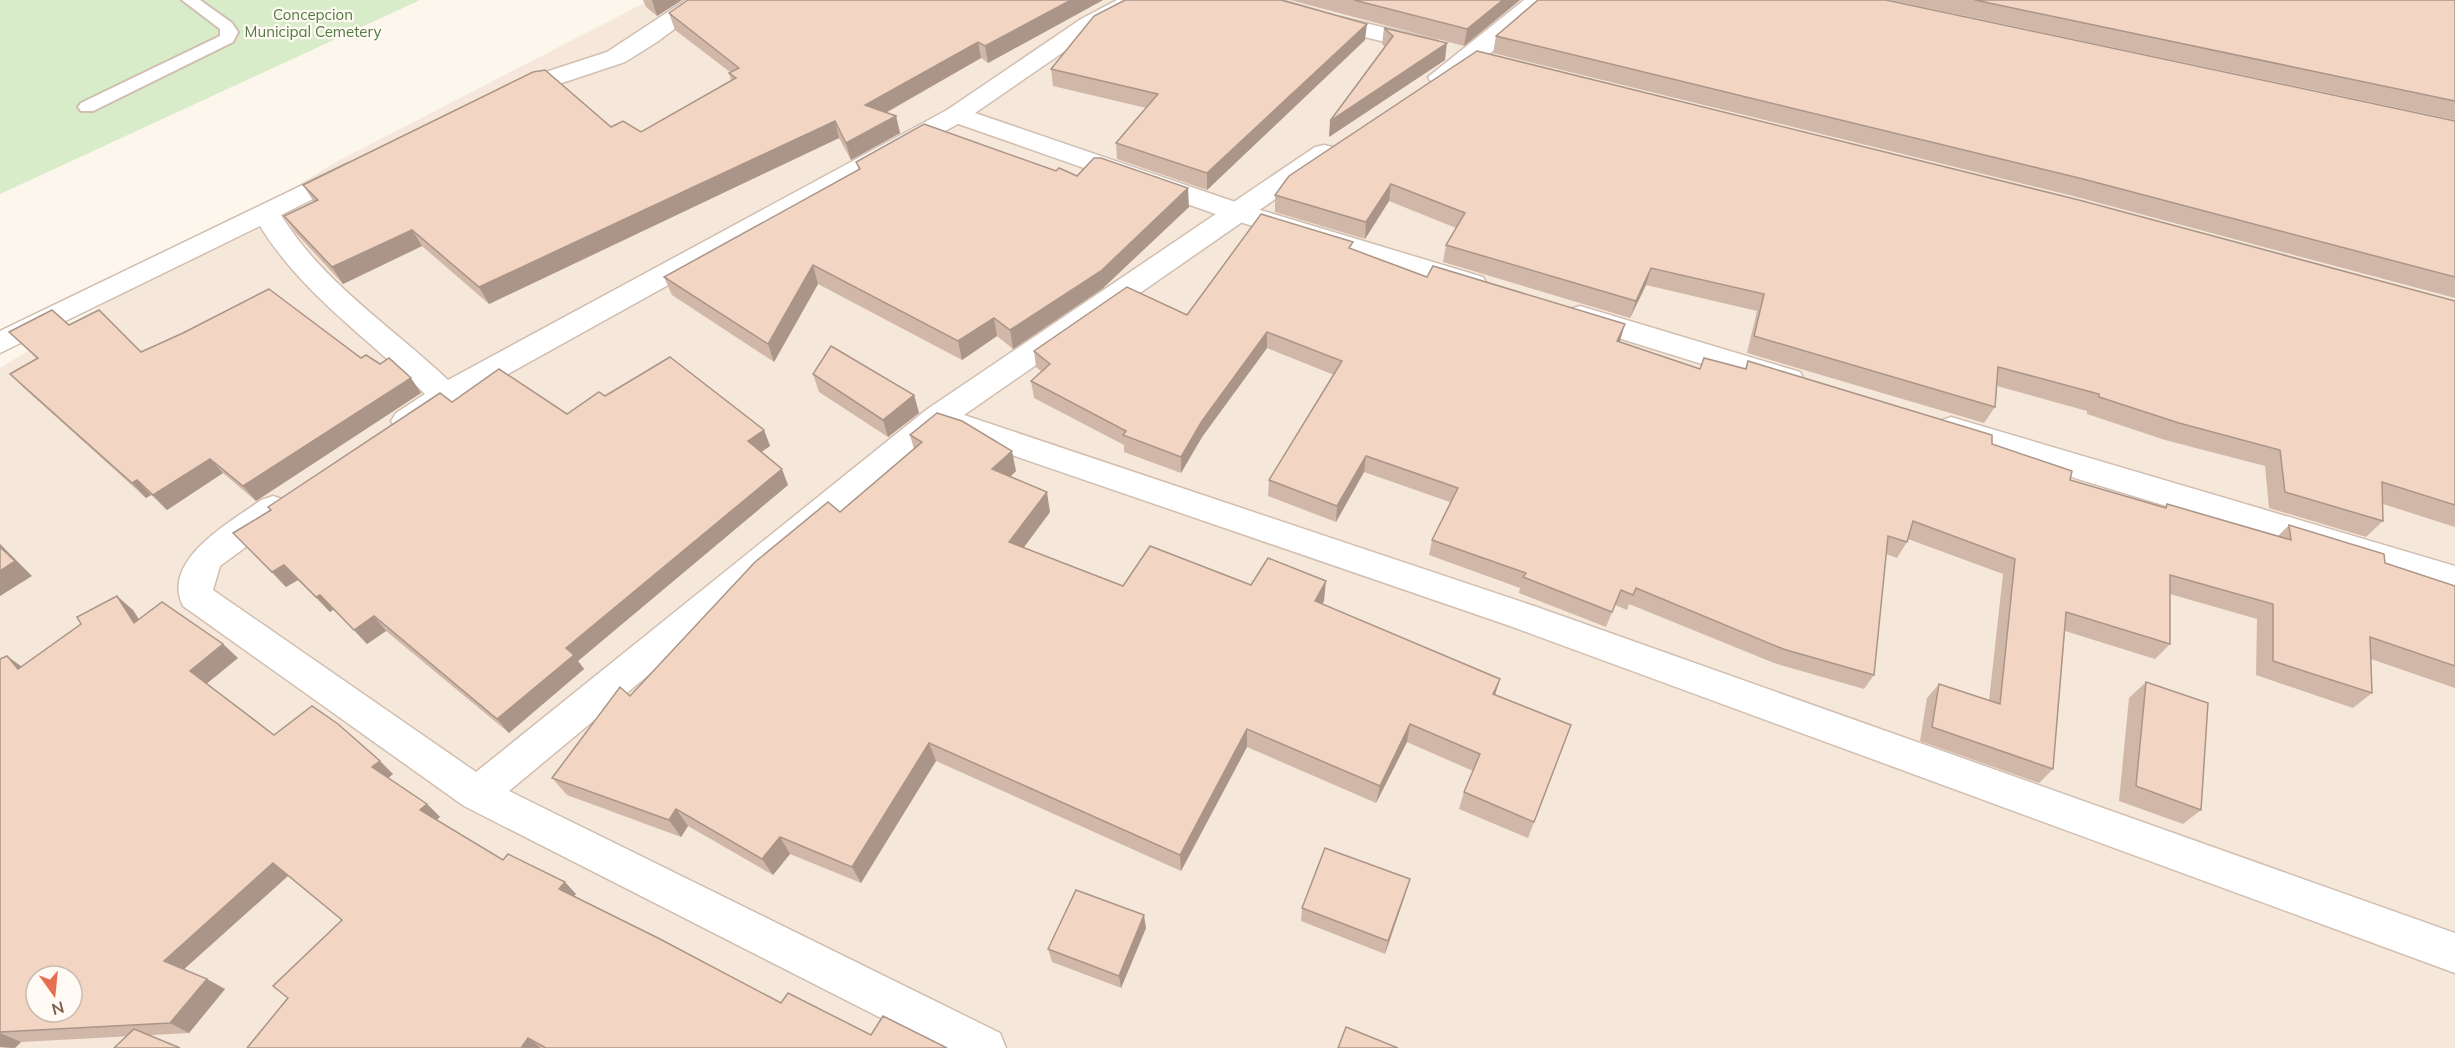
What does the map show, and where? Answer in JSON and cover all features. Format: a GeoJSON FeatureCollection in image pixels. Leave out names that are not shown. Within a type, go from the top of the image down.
{"type":"FeatureCollection","features":[{"type":"Feature","properties":{"kind":"street"},"geometry":{"type":"LineString","coordinates":[[489,103],[532,82],[578,71],[617,56],[701,0]]}},
{"type":"Feature","properties":{"kind":"street"},"geometry":{"type":"LineString","coordinates":[[388,433],[446,395],[956,115],[1089,24],[1135,0]]}},
{"type":"Feature","properties":{"kind":"street"},"geometry":{"type":"LineString","coordinates":[[1256,0],[1330,22],[1506,64]]}},
{"type":"Feature","properties":{"kind":"street"},"geometry":{"type":"LineString","coordinates":[[1413,95],[1472,56],[1538,0]]}},
{"type":"Feature","properties":{"kind":"street"},"geometry":{"type":"LineString","coordinates":[[956,115],[1237,212],[1500,292]]}},
{"type":"Feature","properties":{"kind":"street"},"geometry":{"type":"LineString","coordinates":[[477,794],[937,418],[1344,140]]}},
{"type":"Feature","properties":{"kind":"street"},"geometry":{"type":"LineString","coordinates":[[0,343],[372,160]]}},
{"type":"Feature","properties":{"kind":"street"},"geometry":{"type":"LineString","coordinates":[[265,212],[277,235],[309,274],[422,371],[446,395]]}},
{"type":"Feature","properties":{"kind":"street"},"geometry":{"type":"LineString","coordinates":[[1558,309],[1810,386]]}},
{"type":"Feature","properties":{"kind":"street"},"geometry":{"type":"LineString","coordinates":[[937,418],[1522,616],[2455,953]]}},
{"type":"Feature","properties":{"kind":"street"},"geometry":{"type":"LineString","coordinates":[[1923,420],[2455,580]]}},
{"type":"Feature","properties":{"kind":"street"},"geometry":{"type":"LineString","coordinates":[[293,496],[207,557],[197,578],[195,596],[477,794],[985,1048]]}},
{"type":"Feature","properties":{"kind":"lane"},"geometry":{"type":"LineString","coordinates":[[87,107],[227,39],[230,32],[226,26],[190,0]]}},
{"type":"Feature","properties":{"kind":"shaded area"},"geometry":{"type":"Polygon","coordinates":[[[650,0],[2455,0],[2455,1048],[0,1048],[0,368],[334,163],[650,0]]]}},
{"type":"Feature","properties":{"kind":"green space","name":"Concepcion Municipal Cemetery"},"geometry":{"type":"Polygon","coordinates":[[[0,0],[420,0],[0,194],[0,0]]]}},
{"type":"Feature","properties":{"kind":"building"},"geometry":{"type":"Polygon","coordinates":[[[688,0],[1071,0],[985,46],[978,42],[865,105],[896,116],[846,143],[835,121],[479,287],[412,230],[332,267],[284,216],[318,200],[303,185],[533,72],[545,70],[611,127],[623,121],[641,132],[736,78],[729,73],[739,68],[669,13],[688,0]]]}},
{"type":"Feature","properties":{"kind":"building"},"geometry":{"type":"Polygon","coordinates":[[[1125,0],[1281,0],[1367,24],[1207,173],[1116,143],[1158,94],[1051,69],[1094,16],[1125,0]]]}},
{"type":"Feature","properties":{"kind":"building"},"geometry":{"type":"Polygon","coordinates":[[[1354,0],[1503,0],[1467,29],[1354,0]]]}},
{"type":"Feature","properties":{"kind":"building"},"geometry":{"type":"Polygon","coordinates":[[[1538,0],[1886,0],[2455,121],[2455,277],[2083,179],[1496,36],[1538,0]]]}},
{"type":"Feature","properties":{"kind":"building"},"geometry":{"type":"Polygon","coordinates":[[[1975,0],[2455,0],[2455,101],[1975,0]]]}},
{"type":"Feature","properties":{"kind":"building"},"geometry":{"type":"Polygon","coordinates":[[[1384,28],[1447,43],[1330,121],[1393,36],[1384,28]]]}},
{"type":"Feature","properties":{"kind":"building"},"geometry":{"type":"Polygon","coordinates":[[[1477,51],[2079,200],[2455,301],[2455,505],[2382,482],[2383,521],[2285,492],[2280,450],[2179,423],[2099,397],[2099,394],[1998,367],[1995,407],[1754,336],[1764,294],[1651,268],[1636,301],[1446,245],[1465,213],[1391,184],[1366,222],[1275,195],[1289,176],[1477,51]]]}},
{"type":"Feature","properties":{"kind":"building"},"geometry":{"type":"Polygon","coordinates":[[[924,124],[1056,171],[1059,168],[1077,176],[1094,158],[1101,158],[1188,188],[1101,271],[1010,330],[994,318],[958,341],[813,265],[768,344],[664,277],[860,169],[856,162],[924,124]]]}},
{"type":"Feature","properties":{"kind":"building"},"geometry":{"type":"Polygon","coordinates":[[[1261,214],[1353,242],[1349,248],[1427,277],[1433,266],[1625,324],[1617,341],[1700,369],[1704,358],[1746,369],[1748,361],[1992,435],[1992,444],[2072,471],[2070,480],[2166,508],[2167,504],[2291,540],[2289,525],[2384,554],[2385,563],[2455,586],[2455,666],[2370,637],[2372,693],[2273,661],[2273,604],[2170,575],[2170,644],[2066,612],[2053,769],[1932,727],[1939,684],[2000,704],[2015,559],[1913,521],[1907,542],[1888,536],[1874,675],[1783,649],[1636,588],[1633,595],[1621,590],[1612,612],[1523,577],[1526,573],[1432,540],[1458,488],[1366,456],[1337,506],[1269,480],[1342,361],[1267,332],[1202,421],[1181,457],[1123,435],[1126,431],[1031,381],[1050,364],[1034,351],[1127,287],[1187,315],[1261,214]]]}},
{"type":"Feature","properties":{"kind":"building"},"geometry":{"type":"Polygon","coordinates":[[[269,289],[361,358],[366,355],[380,364],[389,358],[411,378],[243,486],[210,459],[153,495],[137,480],[132,483],[10,374],[38,358],[9,332],[52,310],[69,325],[99,310],[141,352],[269,289]]]}},
{"type":"Feature","properties":{"kind":"building"},"geometry":{"type":"Polygon","coordinates":[[[831,346],[914,395],[883,420],[813,374],[831,346]]]}},
{"type":"Feature","properties":{"kind":"building"},"geometry":{"type":"Polygon","coordinates":[[[670,357],[764,430],[748,441],[782,469],[566,648],[574,655],[497,719],[374,616],[354,630],[320,595],[316,597],[284,565],[272,572],[233,533],[271,510],[268,507],[440,393],[452,402],[499,369],[567,414],[599,392],[605,396],[670,357]]]}},
{"type":"Feature","properties":{"kind":"building"},"geometry":{"type":"Polygon","coordinates":[[[937,413],[962,421],[1012,451],[992,469],[1047,492],[1009,542],[1123,586],[1150,546],[1251,585],[1268,558],[1326,581],[1315,601],[1500,679],[1493,694],[1571,725],[1534,822],[1464,792],[1480,754],[1410,724],[1380,786],[1247,729],[1180,855],[929,743],[852,867],[780,837],[762,859],[676,809],[669,820],[552,778],[620,687],[630,696],[755,562],[828,502],[840,512],[922,442],[910,435],[937,413]]]}},
{"type":"Feature","properties":{"kind":"building"},"geometry":{"type":"Polygon","coordinates":[[[0,547],[15,561],[0,571],[0,547]]]}},
{"type":"Feature","properties":{"kind":"building"},"geometry":{"type":"Polygon","coordinates":[[[117,596],[134,623],[162,602],[223,644],[190,671],[274,735],[312,706],[338,724],[380,761],[372,767],[427,804],[420,810],[503,860],[508,854],[565,882],[559,889],[781,1003],[788,993],[871,1035],[883,1016],[947,1048],[546,1048],[528,1038],[521,1048],[247,1048],[288,998],[273,986],[342,920],[273,863],[164,961],[207,979],[170,1023],[0,1032],[0,659],[7,656],[18,669],[81,624],[77,617],[117,596]]]}},
{"type":"Feature","properties":{"kind":"building"},"geometry":{"type":"Polygon","coordinates":[[[2146,682],[2208,703],[2201,810],[2136,786],[2146,682]]]}},
{"type":"Feature","properties":{"kind":"building"},"geometry":{"type":"Polygon","coordinates":[[[1325,848],[1410,879],[1388,941],[1302,908],[1325,848]]]}},
{"type":"Feature","properties":{"kind":"building"},"geometry":{"type":"Polygon","coordinates":[[[1076,890],[1144,915],[1119,976],[1048,949],[1076,890]]]}},
{"type":"Feature","properties":{"kind":"building"},"geometry":{"type":"Polygon","coordinates":[[[1346,1027],[1398,1048],[1338,1048],[1346,1027]]]}},
{"type":"Feature","properties":{"kind":"building"},"geometry":{"type":"Polygon","coordinates":[[[134,1029],[180,1048],[114,1048],[134,1029]]]}}]}
